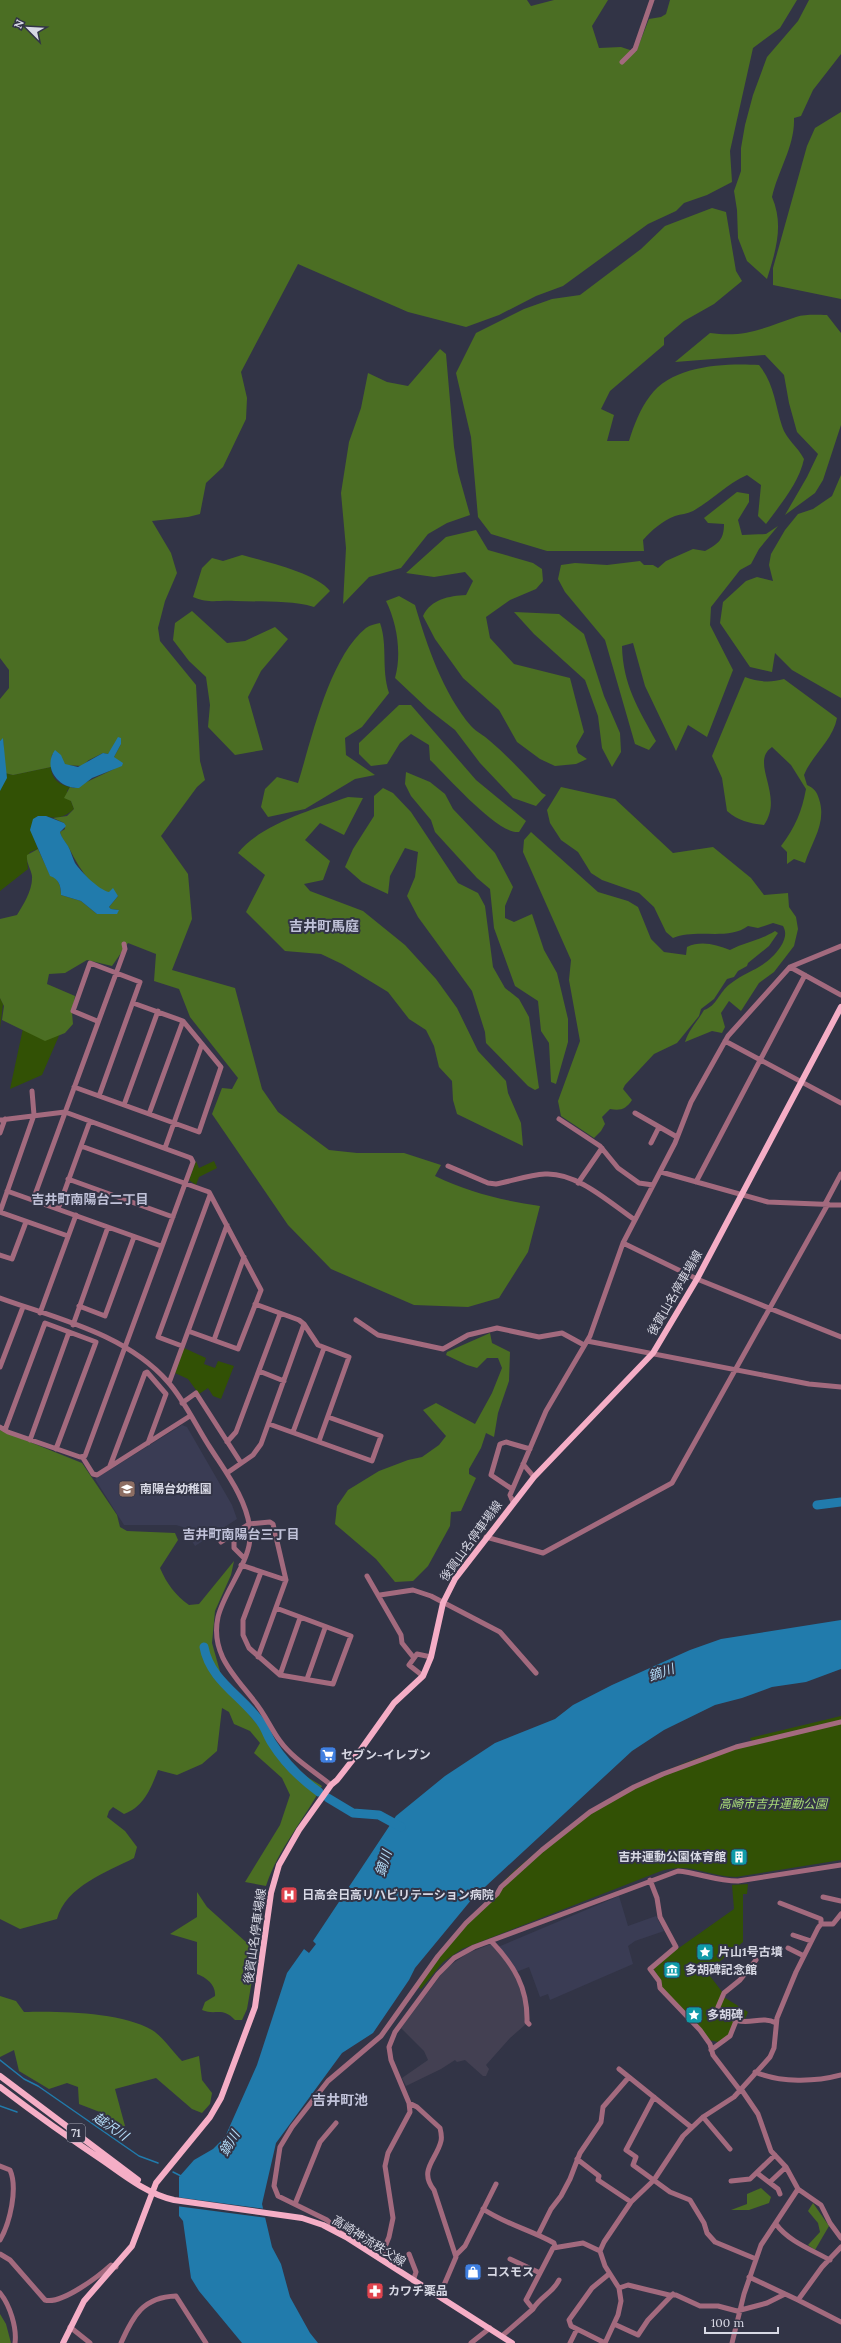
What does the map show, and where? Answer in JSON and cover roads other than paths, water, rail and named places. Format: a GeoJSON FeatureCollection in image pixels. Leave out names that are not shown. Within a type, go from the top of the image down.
{"type":"FeatureCollection","features":[{"type":"Feature","properties":{"kind":"main road","name":"後賀山名停車場線"},"geometry":{"type":"LineString","coordinates":[[63,2343],[84,2301],[116,2267],[134,2242],[152,2192],[164,2171],[210,2117],[221,2098],[255,2007],[271,1893],[279,1865],[331,1784],[337,1780],[362,1748],[390,1708],[423,1676],[431,1657],[443,1603],[455,1579],[513,1502],[534,1477],[653,1353],[697,1279],[841,1007]]}},
{"type":"Feature","properties":{"kind":"main road","name":"高崎神流秩父線"},"geometry":{"type":"LineString","coordinates":[[0,2076],[152,2192]]}},
{"type":"Feature","properties":{"kind":"main road","name":"高崎神流秩父線"},"geometry":{"type":"LineString","coordinates":[[0,2087],[92,2153],[152,2192],[174,2200],[284,2215],[317,2222],[346,2237],[512,2343]]}},
{"type":"Feature","properties":{"kind":"street"},"geometry":{"type":"LineString","coordinates":[[622,62],[635,49],[652,0]]}},
{"type":"Feature","properties":{"kind":"street"},"geometry":{"type":"LineString","coordinates":[[33,1200],[124,944]]}},
{"type":"Feature","properties":{"kind":"street"},"geometry":{"type":"LineString","coordinates":[[513,1502],[510,1495],[512,1489],[546,1411],[586,1343],[623,1243],[661,1172],[691,1102],[725,1041],[790,967],[841,946]]}},
{"type":"Feature","properties":{"kind":"street"},"geometry":{"type":"LineString","coordinates":[[97,1021],[73,1011],[90,963],[140,982],[99,1096]]}},
{"type":"Feature","properties":{"kind":"street"},"geometry":{"type":"LineString","coordinates":[[790,967],[841,995]]}},
{"type":"Feature","properties":{"kind":"street"},"geometry":{"type":"LineString","coordinates":[[696,1182],[805,975]]}},
{"type":"Feature","properties":{"kind":"street"},"geometry":{"type":"LineString","coordinates":[[74,1087],[199,1132],[222,1070],[182,1020],[133,1003]]}},
{"type":"Feature","properties":{"kind":"street"},"geometry":{"type":"LineString","coordinates":[[124,1105],[158,1012]]}},
{"type":"Feature","properties":{"kind":"street"},"geometry":{"type":"LineString","coordinates":[[149,1114],[182,1020]]}},
{"type":"Feature","properties":{"kind":"street"},"geometry":{"type":"LineString","coordinates":[[725,1041],[801,1084],[841,1103]]}},
{"type":"Feature","properties":{"kind":"street"},"geometry":{"type":"LineString","coordinates":[[165,1148],[202,1044]]}},
{"type":"Feature","properties":{"kind":"street"},"geometry":{"type":"LineString","coordinates":[[32,1091],[34,1115],[0,1212],[68,1236]]}},
{"type":"Feature","properties":{"kind":"street"},"geometry":{"type":"LineString","coordinates":[[0,1133],[2,1119],[65,1112],[191,1158],[193,1162],[161,1246],[126,1346],[83,1458]]}},
{"type":"Feature","properties":{"kind":"street"},"geometry":{"type":"LineString","coordinates":[[635,1113],[677,1137]]}},
{"type":"Feature","properties":{"kind":"street"},"geometry":{"type":"LineString","coordinates":[[559,1119],[602,1148],[618,1168],[639,1183],[653,1185]]}},
{"type":"Feature","properties":{"kind":"street"},"geometry":{"type":"LineString","coordinates":[[58,1209],[90,1121]]}},
{"type":"Feature","properties":{"kind":"street"},"geometry":{"type":"LineString","coordinates":[[651,1143],[659,1127]]}},
{"type":"Feature","properties":{"kind":"street"},"geometry":{"type":"LineString","coordinates":[[81,1146],[209,1192],[260,1288],[238,1349],[188,1331]]}},
{"type":"Feature","properties":{"kind":"street"},"geometry":{"type":"LineString","coordinates":[[578,1183],[602,1148]]}},
{"type":"Feature","properties":{"kind":"street"},"geometry":{"type":"LineString","coordinates":[[448,1166],[488,1183],[508,1182],[543,1174],[558,1175],[578,1183],[635,1220]]}},
{"type":"Feature","properties":{"kind":"street"},"geometry":{"type":"LineString","coordinates":[[661,1172],[741,1196],[768,1202],[841,1205]]}},
{"type":"Feature","properties":{"kind":"street"},"geometry":{"type":"LineString","coordinates":[[486,1538],[542,1553],[672,1483],[772,1307],[841,1174]]}},
{"type":"Feature","properties":{"kind":"street"},"geometry":{"type":"LineString","coordinates":[[68,1180],[172,1217]]}},
{"type":"Feature","properties":{"kind":"street"},"geometry":{"type":"LineString","coordinates":[[7,1191],[161,1246]]}},
{"type":"Feature","properties":{"kind":"street"},"geometry":{"type":"LineString","coordinates":[[182,1346],[158,1337],[210,1195]]}},
{"type":"Feature","properties":{"kind":"street"},"geometry":{"type":"LineString","coordinates":[[40,1313],[76,1216]]}},
{"type":"Feature","properties":{"kind":"street"},"geometry":{"type":"LineString","coordinates":[[0,1255],[12,1259],[26,1222]]}},
{"type":"Feature","properties":{"kind":"street"},"geometry":{"type":"LineString","coordinates":[[169,1383],[227,1225]]}},
{"type":"Feature","properties":{"kind":"street"},"geometry":{"type":"LineString","coordinates":[[73,1325],[108,1227]]}},
{"type":"Feature","properties":{"kind":"street"},"geometry":{"type":"LineString","coordinates":[[79,1306],[105,1316],[134,1237]]}},
{"type":"Feature","properties":{"kind":"street"},"geometry":{"type":"LineString","coordinates":[[623,1243],[697,1279],[772,1307],[841,1337]]}},
{"type":"Feature","properties":{"kind":"street"},"geometry":{"type":"LineString","coordinates":[[214,1340],[244,1257]]}},
{"type":"Feature","properties":{"kind":"street"},"geometry":{"type":"LineString","coordinates":[[0,1298],[126,1346],[147,1361],[169,1383],[227,1473],[244,1504],[249,1524],[249,1542],[242,1565],[224,1597],[218,1618],[221,1654],[229,1670],[256,1702],[280,1741],[293,1755],[331,1784]]}},
{"type":"Feature","properties":{"kind":"street"},"geometry":{"type":"LineString","coordinates":[[255,1304],[299,1320],[304,1324],[318,1345],[349,1358],[319,1441]]}},
{"type":"Feature","properties":{"kind":"street"},"geometry":{"type":"LineString","coordinates":[[0,1367],[23,1306]]}},
{"type":"Feature","properties":{"kind":"street"},"geometry":{"type":"LineString","coordinates":[[227,1442],[236,1432],[280,1314]]}},
{"type":"Feature","properties":{"kind":"street"},"geometry":{"type":"LineString","coordinates":[[356,1320],[378,1335],[443,1350],[468,1335],[497,1328],[539,1336],[562,1333],[586,1343],[653,1353],[809,1384],[841,1386]]}},
{"type":"Feature","properties":{"kind":"street"},"geometry":{"type":"LineString","coordinates":[[5,1430],[45,1323],[70,1332],[96,1342],[56,1449]]}},
{"type":"Feature","properties":{"kind":"street"},"geometry":{"type":"LineString","coordinates":[[227,1473],[241,1464],[258,1448],[269,1424],[304,1324]]}},
{"type":"Feature","properties":{"kind":"street"},"geometry":{"type":"LineString","coordinates":[[30,1440],[70,1332]]}},
{"type":"Feature","properties":{"kind":"street"},"geometry":{"type":"LineString","coordinates":[[293,1432],[324,1348]]}},
{"type":"Feature","properties":{"kind":"street"},"geometry":{"type":"LineString","coordinates":[[259,1371],[284,1381]]}},
{"type":"Feature","properties":{"kind":"street"},"geometry":{"type":"LineString","coordinates":[[110,1466],[147,1372],[166,1394],[148,1443]]}},
{"type":"Feature","properties":{"kind":"street"},"geometry":{"type":"LineString","coordinates":[[182,1403],[196,1393],[241,1464]]}},
{"type":"Feature","properties":{"kind":"street"},"geometry":{"type":"LineString","coordinates":[[0,1427],[30,1440],[83,1458],[94,1475],[190,1416]]}},
{"type":"Feature","properties":{"kind":"street"},"geometry":{"type":"LineString","coordinates":[[269,1424],[372,1461],[381,1436],[328,1417]]}},
{"type":"Feature","properties":{"kind":"street"},"geometry":{"type":"LineString","coordinates":[[512,1489],[491,1474],[500,1444],[506,1442],[530,1449]]}},
{"type":"Feature","properties":{"kind":"street"},"geometry":{"type":"LineString","coordinates":[[523,1464],[534,1477]]}},
{"type":"Feature","properties":{"kind":"street"},"geometry":{"type":"LineString","coordinates":[[221,1542],[249,1524],[270,1522],[273,1524],[286,1580],[258,1657]]}},
{"type":"Feature","properties":{"kind":"street"},"geometry":{"type":"LineString","coordinates":[[234,1534],[234,1548],[244,1558]]}},
{"type":"Feature","properties":{"kind":"street"},"geometry":{"type":"LineString","coordinates":[[242,1565],[286,1580]]}},
{"type":"Feature","properties":{"kind":"street"},"geometry":{"type":"LineString","coordinates":[[261,1572],[242,1627],[246,1644],[258,1657],[280,1675],[333,1684],[351,1636],[325,1628],[276,1608]]}},
{"type":"Feature","properties":{"kind":"street"},"geometry":{"type":"LineString","coordinates":[[367,1576],[380,1595],[391,1620],[401,1635],[402,1644],[414,1658]]}},
{"type":"Feature","properties":{"kind":"street"},"geometry":{"type":"LineString","coordinates":[[380,1595],[413,1590],[431,1596],[500,1632],[536,1673]]}},
{"type":"Feature","properties":{"kind":"street"},"geometry":{"type":"LineString","coordinates":[[280,1675],[300,1618]]}},
{"type":"Feature","properties":{"kind":"street"},"geometry":{"type":"LineString","coordinates":[[307,1679],[325,1628]]}},
{"type":"Feature","properties":{"kind":"street"},"geometry":{"type":"LineString","coordinates":[[423,1676],[409,1665],[417,1654],[431,1657]]}},
{"type":"Feature","properties":{"kind":"street"},"geometry":{"type":"LineString","coordinates":[[346,2237],[332,2223],[280,2198],[274,2186],[280,2148],[292,2126],[328,2081],[381,2036],[455,1936],[522,1867],[590,1812],[634,1787],[726,1749],[841,1722]]}},
{"type":"Feature","properties":{"kind":"street"},"geometry":{"type":"LineString","coordinates":[[380,2259],[389,2237],[393,2218],[385,2166],[388,2153],[406,2122],[410,2112],[410,2103],[391,2060],[389,2047],[395,2032],[446,1965],[464,1952],[491,1941],[650,1880],[678,1872],[692,1872],[725,1881],[738,1881],[841,1865]]}},
{"type":"Feature","properties":{"kind":"street"},"geometry":{"type":"LineString","coordinates":[[650,1880],[658,1898],[660,1917],[676,1947],[650,1969],[659,1981],[660,1988],[700,2030],[712,2050],[758,2114],[768,2145],[786,2167],[798,2189],[818,2201],[841,2238]]}},
{"type":"Feature","properties":{"kind":"street"},"geometry":{"type":"LineString","coordinates":[[823,1896],[841,1901]]}},
{"type":"Feature","properties":{"kind":"street"},"geometry":{"type":"LineString","coordinates":[[780,1903],[821,1919],[822,1924]]}},
{"type":"Feature","properties":{"kind":"street"},"geometry":{"type":"LineString","coordinates":[[822,1924],[833,1924],[841,1914]]}},
{"type":"Feature","properties":{"kind":"street"},"geometry":{"type":"LineString","coordinates":[[600,2251],[604,2242],[631,2202],[654,2180],[677,2143],[691,2127],[703,2117],[725,2104],[772,2053],[776,2023],[804,1956],[811,1941],[822,1924]]}},
{"type":"Feature","properties":{"kind":"street"},"geometry":{"type":"LineString","coordinates":[[793,1936],[811,1941]]}},
{"type":"Feature","properties":{"kind":"street"},"geometry":{"type":"LineString","coordinates":[[491,1941],[508,1961],[523,1987],[528,2012],[527,2022],[529,2024]]}},
{"type":"Feature","properties":{"kind":"street"},"geometry":{"type":"LineString","coordinates":[[788,1948],[804,1956]]}},
{"type":"Feature","properties":{"kind":"street"},"geometry":{"type":"LineString","coordinates":[[756,1960],[740,1980],[724,1993],[718,2005],[727,2016],[736,2021],[752,2022],[766,2020],[776,2023]]}},
{"type":"Feature","properties":{"kind":"street"},"geometry":{"type":"LineString","coordinates":[[712,2050],[730,2036],[736,2021]]}},
{"type":"Feature","properties":{"kind":"street"},"geometry":{"type":"LineString","coordinates":[[619,2069],[691,2127]]}},
{"type":"Feature","properties":{"kind":"street"},"geometry":{"type":"LineString","coordinates":[[755,2072],[784,2079],[828,2078],[841,2075]]}},
{"type":"Feature","properties":{"kind":"street"},"geometry":{"type":"LineString","coordinates":[[538,2235],[551,2210],[567,2185],[577,2159],[601,2122],[605,2104],[629,2077]]}},
{"type":"Feature","properties":{"kind":"street"},"geometry":{"type":"LineString","coordinates":[[654,2098],[626,2150],[636,2158],[633,2165],[654,2180],[694,2204],[704,2223],[707,2233],[715,2242],[756,2258]]}},
{"type":"Feature","properties":{"kind":"street"},"geometry":{"type":"LineString","coordinates":[[410,2103],[417,2107],[440,2128],[441,2141],[428,2167],[428,2172],[456,2254],[444,2286]]}},
{"type":"Feature","properties":{"kind":"street"},"geometry":{"type":"LineString","coordinates":[[703,2117],[730,2149]]}},
{"type":"Feature","properties":{"kind":"street"},"geometry":{"type":"LineString","coordinates":[[295,2204],[320,2142],[336,2123]]}},
{"type":"Feature","properties":{"kind":"street"},"geometry":{"type":"LineString","coordinates":[[731,2181],[746,2181],[757,2173],[775,2155]]}},
{"type":"Feature","properties":{"kind":"street"},"geometry":{"type":"LineString","coordinates":[[577,2159],[600,2176],[598,2180],[631,2202]]}},
{"type":"Feature","properties":{"kind":"street"},"geometry":{"type":"LineString","coordinates":[[0,2166],[10,2170],[13,2184],[11,2214],[0,2240]]}},
{"type":"Feature","properties":{"kind":"street"},"geometry":{"type":"LineString","coordinates":[[770,2182],[786,2167]]}},
{"type":"Feature","properties":{"kind":"street"},"geometry":{"type":"LineString","coordinates":[[757,2173],[778,2189],[780,2194]]}},
{"type":"Feature","properties":{"kind":"street"},"geometry":{"type":"LineString","coordinates":[[456,2254],[465,2246],[496,2184]]}},
{"type":"Feature","properties":{"kind":"street"},"geometry":{"type":"LineString","coordinates":[[732,2343],[749,2277],[756,2258],[764,2240],[798,2189]]}},
{"type":"Feature","properties":{"kind":"street"},"geometry":{"type":"LineString","coordinates":[[483,2210],[554,2243],[555,2247]]}},
{"type":"Feature","properties":{"kind":"street"},"geometry":{"type":"LineString","coordinates":[[776,2224],[780,2230],[796,2241],[830,2260]]}},
{"type":"Feature","properties":{"kind":"street"},"geometry":{"type":"LineString","coordinates":[[555,2247],[583,2243],[600,2251],[609,2274],[618,2288],[621,2301],[614,2324],[605,2343],[569,2323],[571,2317],[592,2288],[609,2274]]}},
{"type":"Feature","properties":{"kind":"street"},"geometry":{"type":"LineString","coordinates":[[533,2309],[526,2300],[555,2247]]}},
{"type":"Feature","properties":{"kind":"street"},"geometry":{"type":"LineString","coordinates":[[798,2300],[822,2267],[841,2247]]}},
{"type":"Feature","properties":{"kind":"street"},"geometry":{"type":"LineString","coordinates":[[0,2254],[10,2260],[45,2300],[50,2301],[58,2299],[97,2277],[111,2265],[116,2267]]}},
{"type":"Feature","properties":{"kind":"street"},"geometry":{"type":"LineString","coordinates":[[409,2254],[416,2272],[413,2281]]}},
{"type":"Feature","properties":{"kind":"street"},"geometry":{"type":"LineString","coordinates":[[510,2259],[540,2273]]}},
{"type":"Feature","properties":{"kind":"street"},"geometry":{"type":"LineString","coordinates":[[749,2277],[841,2322]]}},
{"type":"Feature","properties":{"kind":"street"},"geometry":{"type":"LineString","coordinates":[[502,2336],[533,2309],[540,2298],[556,2287],[559,2280]]}},
{"type":"Feature","properties":{"kind":"street"},"geometry":{"type":"LineString","coordinates":[[618,2288],[628,2285],[673,2294],[700,2306],[715,2306],[740,2311],[767,2303],[785,2294]]}},
{"type":"Feature","properties":{"kind":"street"},"geometry":{"type":"LineString","coordinates":[[0,2293],[5,2299],[17,2331],[15,2343]]}},
{"type":"Feature","properties":{"kind":"street"},"geometry":{"type":"LineString","coordinates":[[614,2324],[638,2335],[648,2320],[673,2294]]}},
{"type":"Feature","properties":{"kind":"street"},"geometry":{"type":"LineString","coordinates":[[121,2343],[137,2312],[156,2300],[171,2296],[176,2296],[206,2343]]}},
{"type":"Feature","properties":{"kind":"street"},"geometry":{"type":"LineString","coordinates":[[70,2327],[90,2343]]}},
{"type":"Feature","properties":{"kind":"street"},"geometry":{"type":"LineString","coordinates":[[471,2343],[490,2328]]}},
{"type":"Feature","properties":{"kind":"street"},"geometry":{"type":"LineString","coordinates":[[570,2343],[577,2328]]}},
{"type":"Feature","properties":{"kind":"water"},"geometry":{"type":"Polygon","coordinates":[[[118,737],[121,738],[121,744],[114,757],[123,763],[122,766],[92,778],[79,788],[65,785],[55,776],[50,764],[51,757],[55,750],[61,755],[65,764],[78,767],[103,753],[108,754],[118,737]]]}},
{"type":"Feature","properties":{"kind":"water"},"geometry":{"type":"Polygon","coordinates":[[[3,738],[7,778],[0,791],[0,741],[3,738]]]}},
{"type":"Feature","properties":{"kind":"water"},"geometry":{"type":"Polygon","coordinates":[[[38,816],[46,816],[64,823],[66,826],[60,832],[75,863],[86,876],[100,888],[109,892],[113,888],[118,896],[109,907],[111,909],[119,910],[117,914],[97,914],[81,901],[61,895],[59,883],[56,879],[50,876],[30,830],[33,819],[38,816]]]}},
{"type":"Feature","properties":{"kind":"water","name":"鏑川"},"geometry":{"type":"Polygon","coordinates":[[[841,1620],[841,1669],[806,1682],[772,1687],[742,1698],[715,1705],[664,1730],[632,1751],[472,1899],[415,1968],[409,1980],[373,2033],[342,2053],[276,2143],[262,2204],[272,2247],[281,2264],[290,2297],[310,2333],[318,2343],[242,2343],[199,2291],[191,2278],[183,2221],[179,2216],[179,2177],[194,2160],[213,2149],[225,2137],[257,2065],[287,1973],[304,1949],[309,1953],[316,1944],[313,1941],[396,1816],[445,1776],[495,1743],[555,1719],[573,1705],[612,1685],[690,1650],[721,1639],[841,1620]]]}},
{"type":"Feature","properties":{"kind":"waterway"},"geometry":{"type":"LineString","coordinates":[[817,1505],[841,1502]]}},
{"type":"Feature","properties":{"kind":"waterway"},"geometry":{"type":"LineString","coordinates":[[204,1647],[207,1659],[220,1679],[255,1714],[272,1743],[287,1763],[299,1776],[319,1792]]}},
{"type":"Feature","properties":{"kind":"waterway"},"geometry":{"type":"LineString","coordinates":[[328,1798],[353,1813],[379,1815],[401,1827]]}},
{"type":"Feature","properties":{"kind":"waterway","name":"越沢川"},"geometry":{"type":"LineString","coordinates":[[0,2060],[24,2079],[38,2086],[139,2156],[158,2163]]}},
{"type":"Feature","properties":{"kind":"waterway","name":"越沢川"},"geometry":{"type":"LineString","coordinates":[[0,2106],[17,2112]]}},
{"type":"Feature","properties":{"kind":"waterway","name":"越沢川"},"geometry":{"type":"LineString","coordinates":[[173,2172],[181,2176]]}},
{"type":"Feature","properties":{"kind":"place","name":"南陽台幼稚園"},"geometry":{"type":"Point","coordinates":[127,1489]}},
{"type":"Feature","properties":{"kind":"place","name":"セブン-イレブン"},"geometry":{"type":"Point","coordinates":[328,1755]}},
{"type":"Feature","properties":{"kind":"place","name":"吉井運動公園体育館"},"geometry":{"type":"Point","coordinates":[739,1857]}},
{"type":"Feature","properties":{"kind":"place","name":"日高会日高リハビリテーション病院"},"geometry":{"type":"Point","coordinates":[289,1895]}},
{"type":"Feature","properties":{"kind":"place","name":"片山1号古墳"},"geometry":{"type":"Point","coordinates":[705,1952]}},
{"type":"Feature","properties":{"kind":"place","name":"多胡碑記念館"},"geometry":{"type":"Point","coordinates":[672,1970]}},
{"type":"Feature","properties":{"kind":"place","name":"多胡碑"},"geometry":{"type":"Point","coordinates":[694,2015]}},
{"type":"Feature","properties":{"kind":"place","name":"コスモス"},"geometry":{"type":"Point","coordinates":[473,2272]}},
{"type":"Feature","properties":{"kind":"place","name":"カワチ薬品"},"geometry":{"type":"Point","coordinates":[375,2291]}},
{"type":"Feature","properties":{"kind":"district","name":"吉井町馬庭"},"geometry":{"type":"Point","coordinates":[324,926]}},
{"type":"Feature","properties":{"kind":"district","name":"吉井町南陽台二丁目"},"geometry":{"type":"Point","coordinates":[90,1199]}},
{"type":"Feature","properties":{"kind":"district","name":"吉井町南陽台三丁目"},"geometry":{"type":"Point","coordinates":[241,1534]}},
{"type":"Feature","properties":{"kind":"district","name":"吉井町池"},"geometry":{"type":"Point","coordinates":[340,2100]}},
{"type":"Feature","properties":{"kind":"park label","name":"高崎市吉井運動公園"},"geometry":{"type":"Point","coordinates":[773,1804]}}]}
